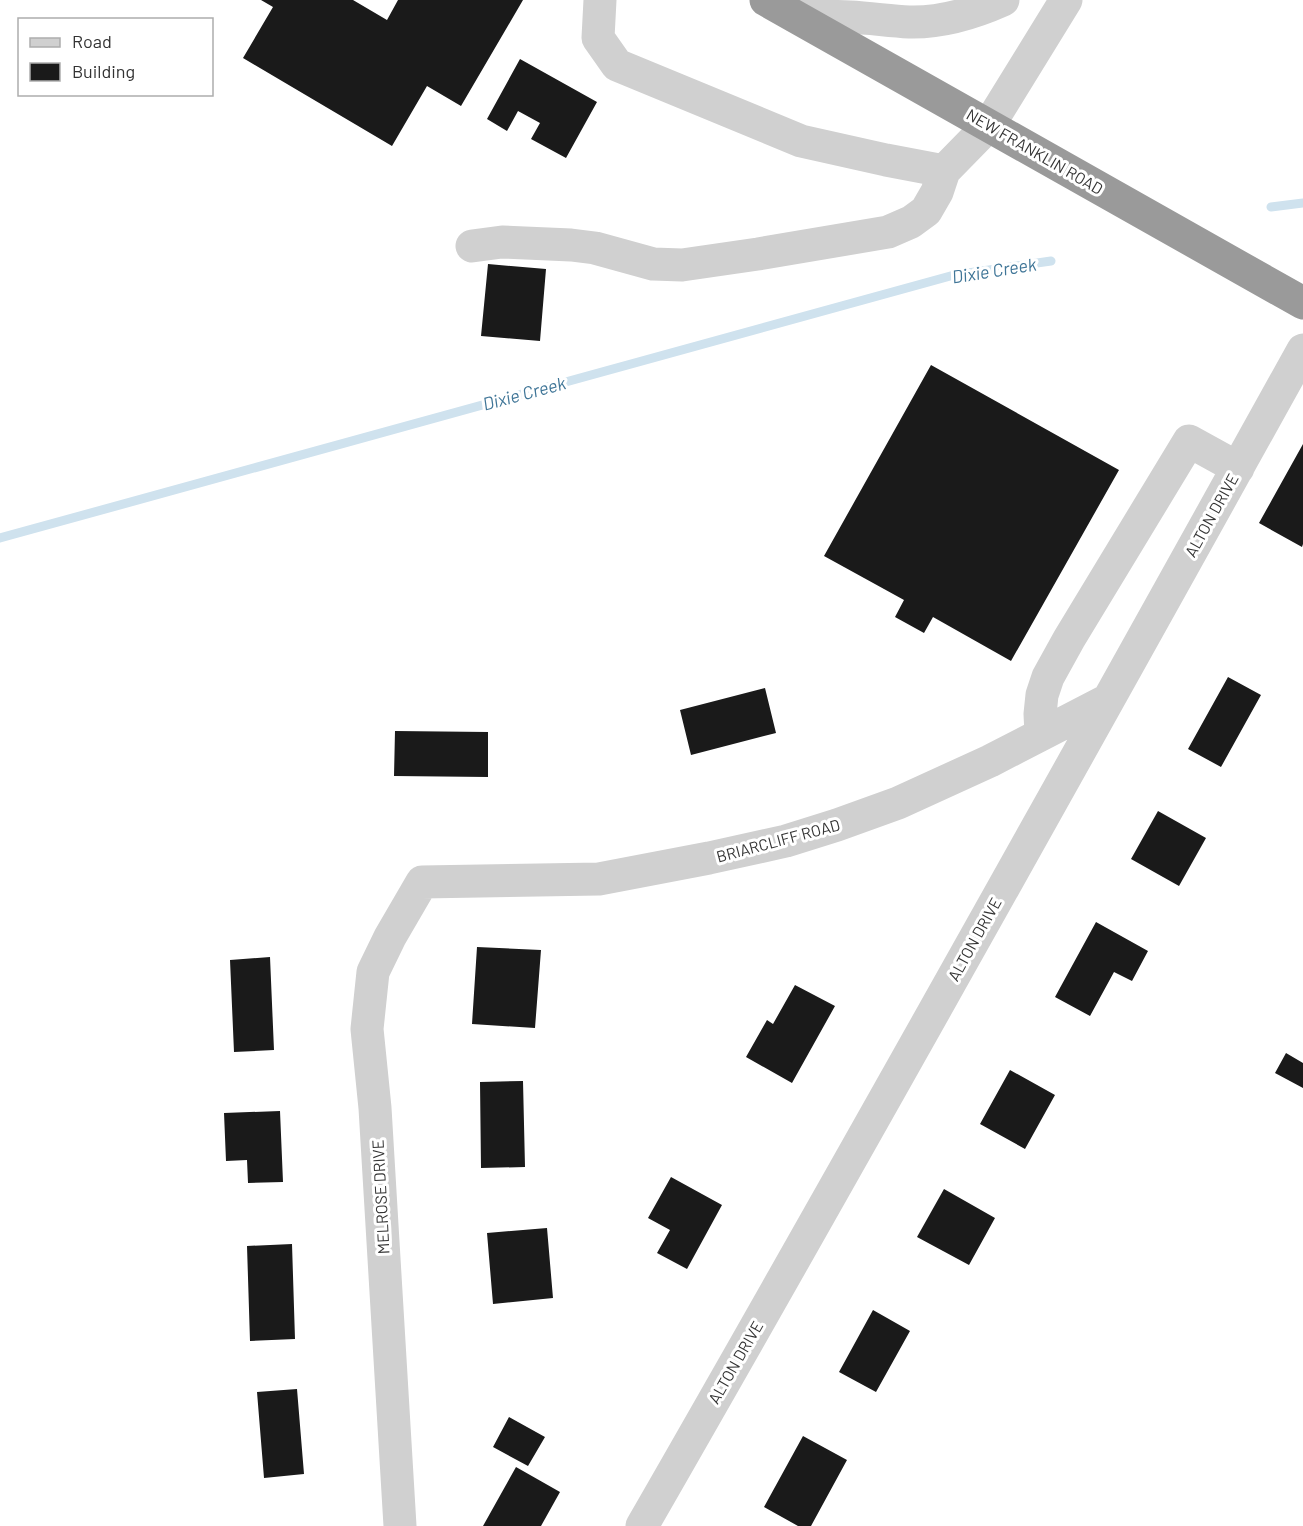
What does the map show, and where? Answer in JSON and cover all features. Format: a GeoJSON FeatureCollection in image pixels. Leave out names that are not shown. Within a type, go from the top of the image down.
{"type":"FeatureCollection","features":[{"type":"Feature","properties":{"kind":"highway","name":"NEW FRANKLIN ROAD"},"geometry":{"type":"LineString","coordinates":[[766,0],[1303,303]]}},
{"type":"Feature","properties":{"kind":"street"},"geometry":{"type":"LineString","coordinates":[[600,0],[598,38],[617,65],[801,141],[944,171]]}},
{"type":"Feature","properties":{"kind":"street"},"geometry":{"type":"LineString","coordinates":[[795,16],[849,16],[911,22],[960,16],[1003,0]]}},
{"type":"Feature","properties":{"kind":"street"},"geometry":{"type":"LineString","coordinates":[[472,246],[502,242],[571,245],[595,248],[653,264],[682,265],[888,231],[911,222],[926,211],[937,192],[944,171],[989,125],[1066,0]]}},
{"type":"Feature","properties":{"kind":"street","name":"ALTON DRIVE"},"geometry":{"type":"LineString","coordinates":[[642,1526],[1303,350]]}},
{"type":"Feature","properties":{"kind":"street"},"geometry":{"type":"LineString","coordinates":[[1041,735],[1042,695],[1048,677],[1189,441],[1238,468]]}},
{"type":"Feature","properties":{"kind":"street","name":"BRIARCLIFF ROAD"},"geometry":{"type":"LineString","coordinates":[[422,882],[599,879],[786,841],[898,803],[1041,735],[1108,700]]}},
{"type":"Feature","properties":{"kind":"street","name":"MELROSE DRIVE"},"geometry":{"type":"LineString","coordinates":[[400,1526],[375,1108],[367,1029],[373,972],[422,882]]}},
{"type":"Feature","properties":{"kind":"building"},"geometry":{"type":"Polygon","coordinates":[[[261,0],[353,0],[387,20],[398,0],[523,0],[461,106],[427,86],[392,146],[243,58],[273,7],[261,0]]]}},
{"type":"Feature","properties":{"kind":"building"},"geometry":{"type":"Polygon","coordinates":[[[520,59],[597,102],[566,158],[531,139],[540,123],[518,111],[507,131],[487,119],[520,59]]]}},
{"type":"Feature","properties":{"kind":"building"},"geometry":{"type":"Polygon","coordinates":[[[488,264],[546,269],[540,341],[481,336],[488,264]]]}},
{"type":"Feature","properties":{"kind":"building"},"geometry":{"type":"Polygon","coordinates":[[[931,365],[1119,470],[1011,661],[933,617],[924,633],[895,617],[904,600],[824,556],[931,365]]]}},
{"type":"Feature","properties":{"kind":"building"},"geometry":{"type":"Polygon","coordinates":[[[1303,444],[1303,544],[1302,547],[1259,523],[1303,444]]]}},
{"type":"Feature","properties":{"kind":"building"},"geometry":{"type":"Polygon","coordinates":[[[1228,677],[1261,695],[1221,767],[1188,749],[1228,677]]]}},
{"type":"Feature","properties":{"kind":"building"},"geometry":{"type":"Polygon","coordinates":[[[765,688],[776,733],[691,755],[680,710],[765,688]]]}},
{"type":"Feature","properties":{"kind":"building"},"geometry":{"type":"Polygon","coordinates":[[[395,731],[488,732],[488,777],[394,776],[395,731]]]}},
{"type":"Feature","properties":{"kind":"building"},"geometry":{"type":"Polygon","coordinates":[[[1158,811],[1206,838],[1179,886],[1131,859],[1158,811]]]}},
{"type":"Feature","properties":{"kind":"building"},"geometry":{"type":"Polygon","coordinates":[[[1096,922],[1148,951],[1132,981],[1114,972],[1090,1016],[1055,997],[1096,922]]]}},
{"type":"Feature","properties":{"kind":"building"},"geometry":{"type":"Polygon","coordinates":[[[477,947],[541,950],[535,1028],[472,1024],[477,947]]]}},
{"type":"Feature","properties":{"kind":"building"},"geometry":{"type":"Polygon","coordinates":[[[270,957],[274,1050],[234,1052],[230,960],[270,957]]]}},
{"type":"Feature","properties":{"kind":"building"},"geometry":{"type":"Polygon","coordinates":[[[795,985],[835,1006],[792,1083],[746,1057],[767,1020],[773,1024],[795,985]]]}},
{"type":"Feature","properties":{"kind":"building"},"geometry":{"type":"Polygon","coordinates":[[[1286,1053],[1303,1063],[1303,1088],[1275,1073],[1286,1053]]]}},
{"type":"Feature","properties":{"kind":"building"},"geometry":{"type":"Polygon","coordinates":[[[1010,1070],[1055,1095],[1025,1149],[980,1124],[1010,1070]]]}},
{"type":"Feature","properties":{"kind":"building"},"geometry":{"type":"Polygon","coordinates":[[[523,1081],[525,1167],[481,1168],[480,1082],[523,1081]]]}},
{"type":"Feature","properties":{"kind":"building"},"geometry":{"type":"Polygon","coordinates":[[[280,1111],[283,1182],[248,1183],[247,1160],[226,1161],[224,1113],[280,1111]]]}},
{"type":"Feature","properties":{"kind":"building"},"geometry":{"type":"Polygon","coordinates":[[[671,1177],[722,1205],[687,1269],[657,1253],[670,1230],[648,1218],[671,1177]]]}},
{"type":"Feature","properties":{"kind":"building"},"geometry":{"type":"Polygon","coordinates":[[[944,1189],[995,1218],[969,1265],[917,1237],[944,1189]]]}},
{"type":"Feature","properties":{"kind":"building"},"geometry":{"type":"Polygon","coordinates":[[[547,1228],[553,1298],[493,1304],[487,1233],[547,1228]]]}},
{"type":"Feature","properties":{"kind":"building"},"geometry":{"type":"Polygon","coordinates":[[[292,1244],[295,1339],[250,1341],[247,1246],[292,1244]]]}},
{"type":"Feature","properties":{"kind":"building"},"geometry":{"type":"Polygon","coordinates":[[[873,1310],[910,1331],[876,1392],[839,1372],[873,1310]]]}},
{"type":"Feature","properties":{"kind":"building"},"geometry":{"type":"Polygon","coordinates":[[[297,1389],[304,1474],[264,1478],[257,1392],[297,1389]]]}},
{"type":"Feature","properties":{"kind":"building"},"geometry":{"type":"Polygon","coordinates":[[[509,1417],[545,1437],[528,1466],[493,1447],[509,1417]]]}},
{"type":"Feature","properties":{"kind":"building"},"geometry":{"type":"Polygon","coordinates":[[[803,1436],[847,1460],[811,1526],[798,1526],[764,1507],[803,1436]]]}},
{"type":"Feature","properties":{"kind":"building"},"geometry":{"type":"Polygon","coordinates":[[[516,1467],[560,1492],[541,1526],[483,1526],[516,1467]]]}},
{"type":"Feature","properties":{"kind":"waterway","name":"Dixie Creek"},"geometry":{"type":"LineString","coordinates":[[1271,207],[1303,203]]}},
{"type":"Feature","properties":{"kind":"waterway","name":"Dixie Creek"},"geometry":{"type":"LineString","coordinates":[[0,538],[954,275],[1051,261]]}}]}
